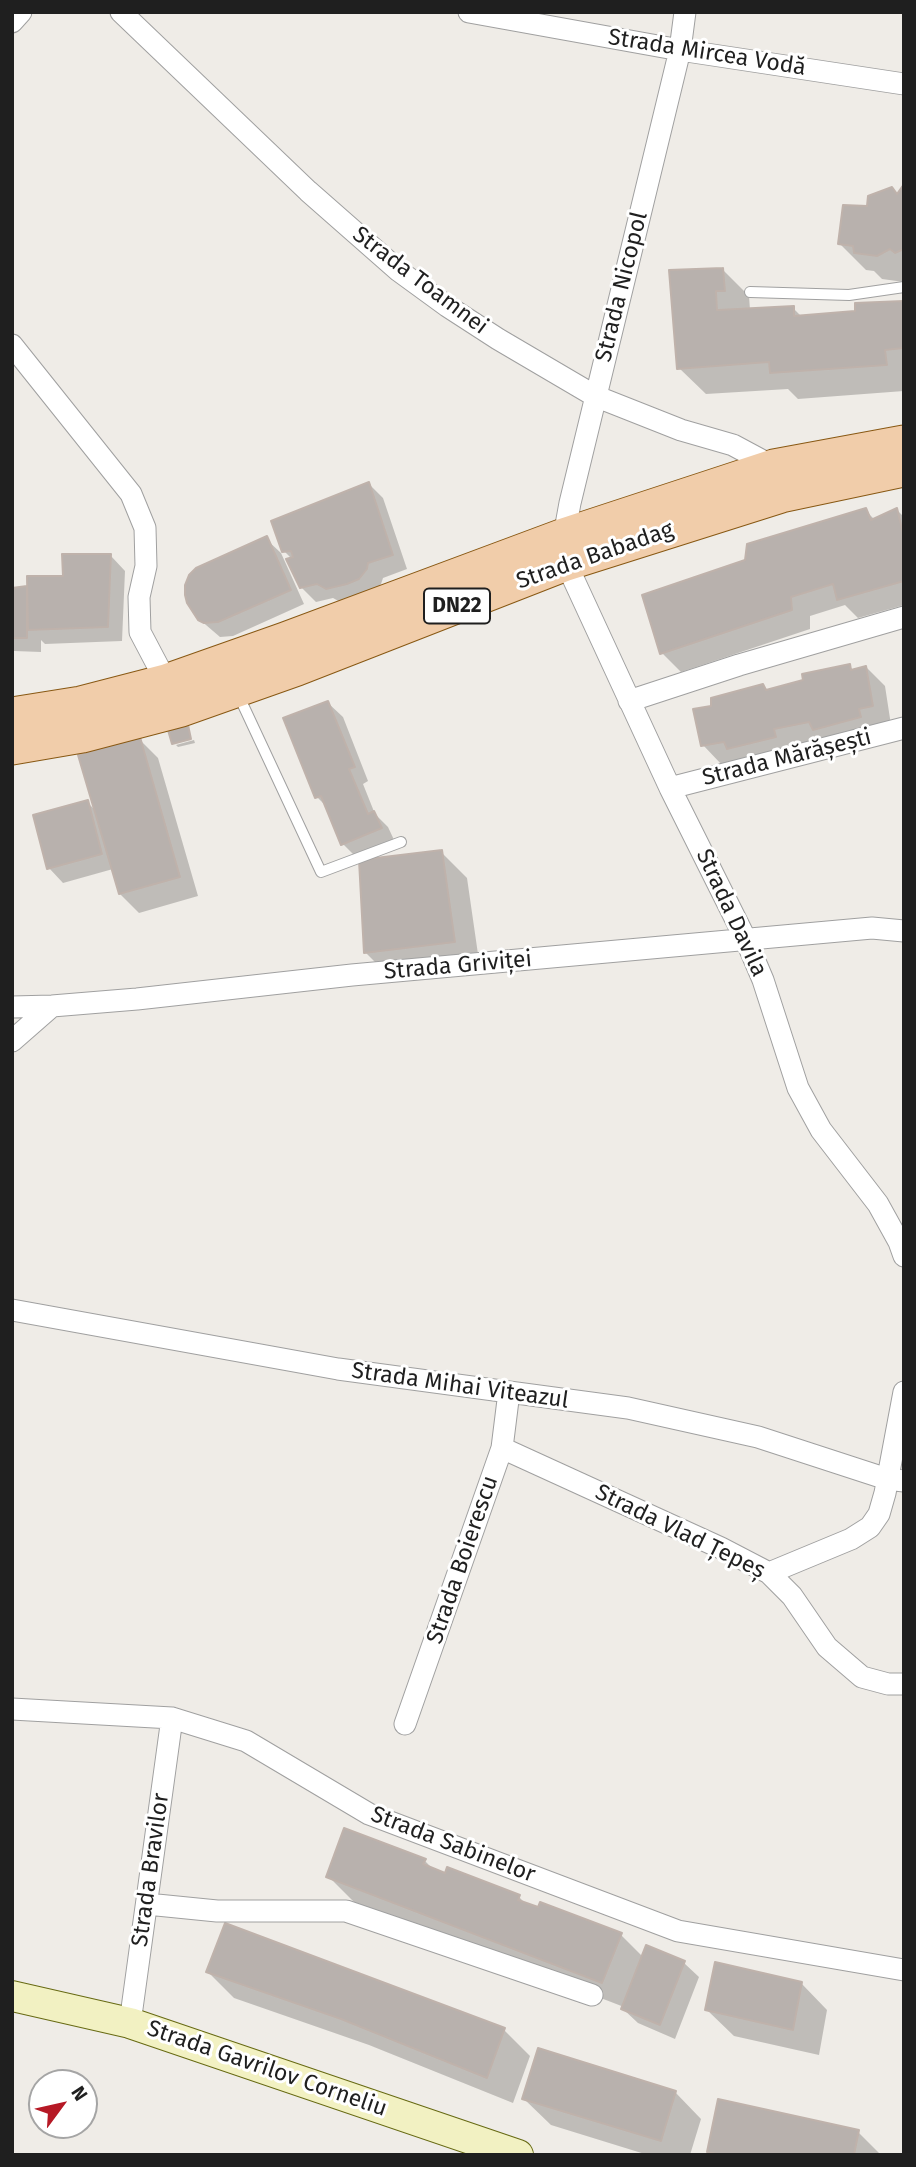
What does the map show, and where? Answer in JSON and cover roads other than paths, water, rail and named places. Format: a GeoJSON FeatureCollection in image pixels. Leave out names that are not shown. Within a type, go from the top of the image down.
{"type":"FeatureCollection","features":[{"type":"Feature","properties":{"kind":"main road","name":"Strada Babadag"},"geometry":{"type":"LineString","coordinates":[[12,715],[81,704],[236,691],[565,550],[774,467],[904,443]]}},
{"type":"Feature","properties":{"kind":"main road","name":"Strada Babadag"},"geometry":{"type":"LineString","coordinates":[[12,747],[82,735],[173,696],[285,640],[565,550],[781,495],[904,469]]}},
{"type":"Feature","properties":{"kind":"street"},"geometry":{"type":"LineString","coordinates":[[12,22],[21,12]]}},
{"type":"Feature","properties":{"kind":"street","name":"Strada Toamnei"},"geometry":{"type":"LineString","coordinates":[[121,12],[308,191],[400,271],[447,306],[498,340],[596,396],[681,430],[733,445],[774,467]]}},
{"type":"Feature","properties":{"kind":"street","name":"Strada Mircea Vodă"},"geometry":{"type":"LineString","coordinates":[[469,12],[680,50],[904,84]]}},
{"type":"Feature","properties":{"kind":"street","name":"Strada Nicopol"},"geometry":{"type":"LineString","coordinates":[[565,550],[596,396],[680,50],[685,12]]}},
{"type":"Feature","properties":{"kind":"street"},"geometry":{"type":"LineString","coordinates":[[12,345],[131,494],[145,528],[146,566],[139,597],[140,632],[173,696]]}},
{"type":"Feature","properties":{"kind":"street","name":"Strada Davila"},"geometry":{"type":"LineString","coordinates":[[565,550],[629,701],[746,940],[763,980],[798,1088],[821,1130],[878,1205],[904,1256]]}},
{"type":"Feature","properties":{"kind":"street"},"geometry":{"type":"LineString","coordinates":[[629,701],[739,665],[904,617]]}},
{"type":"Feature","properties":{"kind":"street","name":"Strada Mărășești"},"geometry":{"type":"LineString","coordinates":[[670,788],[904,728]]}},
{"type":"Feature","properties":{"kind":"street"},"geometry":{"type":"LineString","coordinates":[[872,928],[904,915]]}},
{"type":"Feature","properties":{"kind":"street","name":"Strada Griviței"},"geometry":{"type":"LineString","coordinates":[[12,1007],[137,999],[352,975],[872,928],[904,931]]}},
{"type":"Feature","properties":{"kind":"street"},"geometry":{"type":"LineString","coordinates":[[12,1041],[52,1006]]}},
{"type":"Feature","properties":{"kind":"street","name":"Strada Mihai Viteazul"},"geometry":{"type":"LineString","coordinates":[[12,1310],[338,1369],[628,1408],[758,1437],[895,1480]]}},
{"type":"Feature","properties":{"kind":"street","name":"Strada Boierescu"},"geometry":{"type":"LineString","coordinates":[[405,1724],[502,1448],[509,1392]]}},
{"type":"Feature","properties":{"kind":"street"},"geometry":{"type":"LineString","coordinates":[[769,1573],[851,1539],[870,1527],[895,1480],[904,1392]]}},
{"type":"Feature","properties":{"kind":"street","name":"Strada Vlad Țepeș"},"geometry":{"type":"LineString","coordinates":[[502,1448],[721,1548],[769,1573],[792,1596],[827,1647],[862,1677],[888,1684],[904,1684]]}},
{"type":"Feature","properties":{"kind":"street","name":"Strada Sabinelor"},"geometry":{"type":"LineString","coordinates":[[12,1709],[172,1718],[246,1741],[369,1814],[678,1931],[904,1970]]}},
{"type":"Feature","properties":{"kind":"street","name":"Strada Bravilor"},"geometry":{"type":"LineString","coordinates":[[130,2023],[172,1718]]}},
{"type":"Feature","properties":{"kind":"street"},"geometry":{"type":"LineString","coordinates":[[146,1904],[217,1911],[346,1911],[592,1996]]}},
{"type":"Feature","properties":{"kind":"street","name":"Strada Gavrilov Corneliu"},"geometry":{"type":"LineString","coordinates":[[12,1996],[130,2023],[518,2155]]}},
{"type":"Feature","properties":{"kind":"lane"},"geometry":{"type":"LineString","coordinates":[[750,292],[849,295],[904,287]]}},
{"type":"Feature","properties":{"kind":"lane"},"geometry":{"type":"LineString","coordinates":[[236,691],[321,872],[401,842]]}}]}
